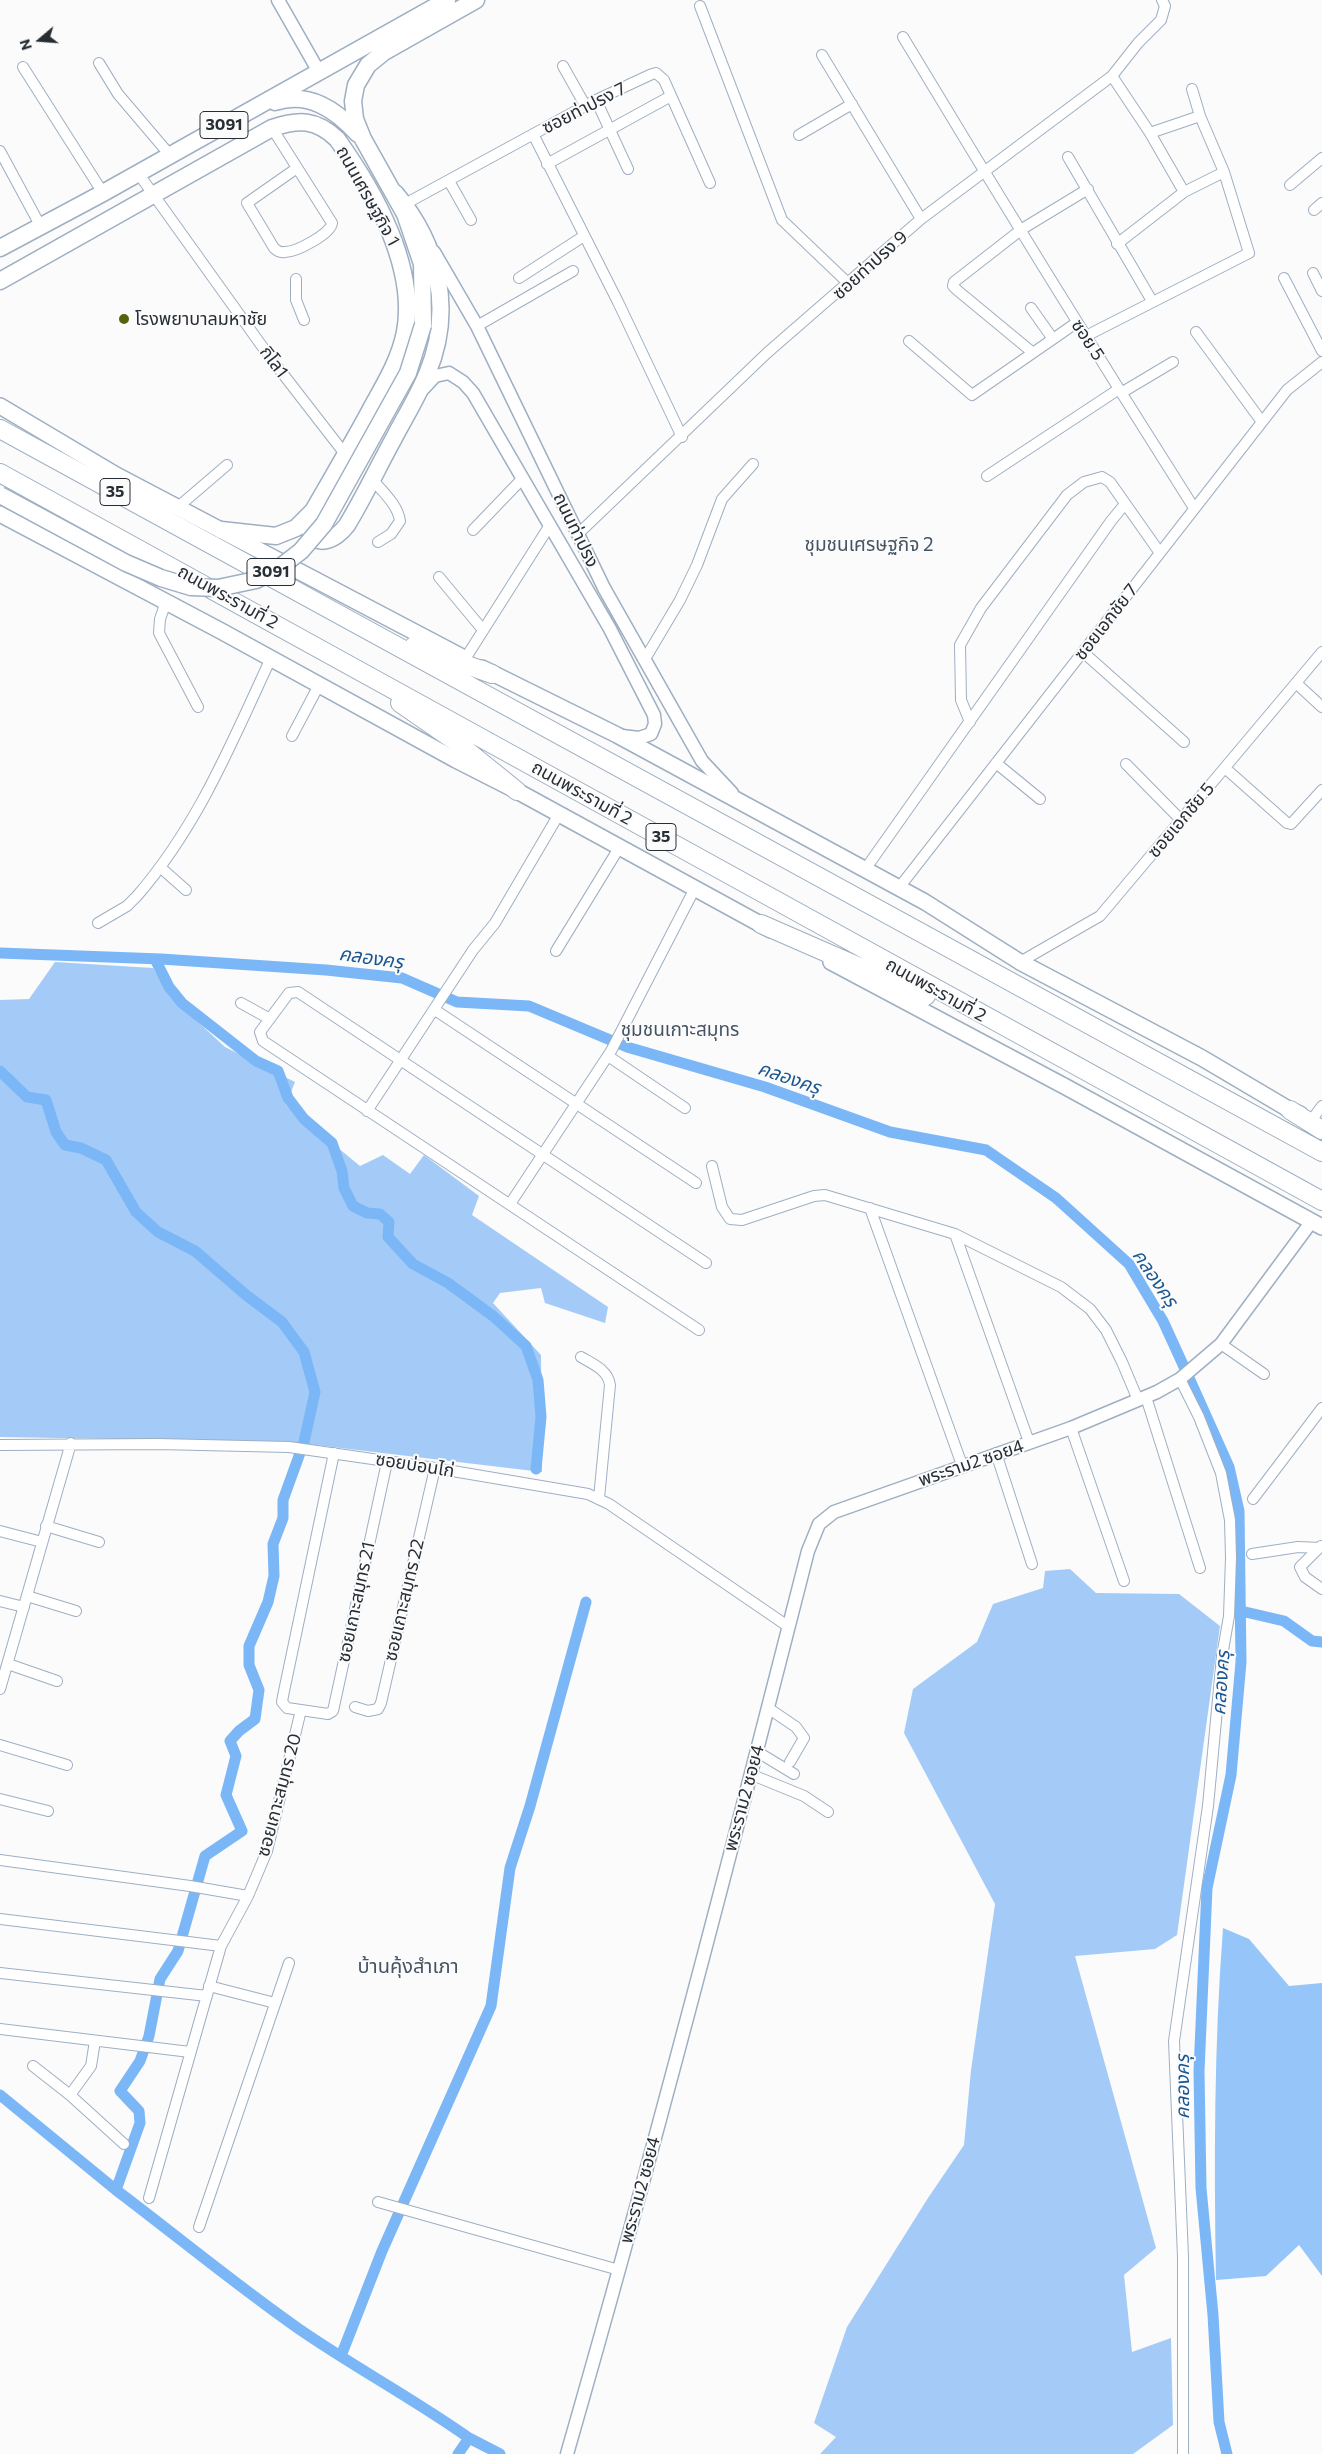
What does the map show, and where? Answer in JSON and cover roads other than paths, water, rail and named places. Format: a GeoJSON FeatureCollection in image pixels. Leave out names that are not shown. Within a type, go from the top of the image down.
{"type":"FeatureCollection","features":[{"type":"Feature","properties":{"kind":"highway","name":"35"},"geometry":{"type":"LineString","coordinates":[[0,429],[1322,1152]]}},
{"type":"Feature","properties":{"kind":"highway","name":"ถนนพระรามที่ 2"},"geometry":{"type":"LineString","coordinates":[[0,473],[322,648],[1322,1202]]}},
{"type":"Feature","properties":{"kind":"highway"},"geometry":{"type":"LineString","coordinates":[[359,627],[492,674]]}},
{"type":"Feature","properties":{"kind":"highway"},"geometry":{"type":"LineString","coordinates":[[322,648],[454,741],[517,791]]}},
{"type":"Feature","properties":{"kind":"highway"},"geometry":{"type":"LineString","coordinates":[[761,924],[1027,1040]]}},
{"type":"Feature","properties":{"kind":"highway"},"geometry":{"type":"LineString","coordinates":[[1290,1110],[1320,1119]]}},
{"type":"Feature","properties":{"kind":"main road","name":"3091"},"geometry":{"type":"LineString","coordinates":[[0,248],[104,193],[169,154],[447,0]]}},
{"type":"Feature","properties":{"kind":"main road","name":"ถนนเศรษฐกิจ 1"},"geometry":{"type":"LineString","coordinates":[[0,494],[126,563],[161,578],[191,587],[218,588],[256,580],[279,568],[301,551],[324,524],[408,373],[423,325],[422,264],[400,199],[363,139],[355,119],[352,101],[356,85],[368,65],[384,52],[476,0]]}},
{"type":"Feature","properties":{"kind":"main road"},"geometry":{"type":"LineString","coordinates":[[251,110],[284,99],[312,100],[336,113],[363,139]]}},
{"type":"Feature","properties":{"kind":"main road","name":"ถนนเศรษฐกิจ 1"},"geometry":{"type":"LineString","coordinates":[[0,280],[272,128],[289,122],[315,124],[326,129],[337,139],[384,219],[398,251],[405,279],[407,307],[405,332],[398,355],[313,511],[296,528],[276,536],[221,530]]}},
{"type":"Feature","properties":{"kind":"main road","name":"ถนนท่าปรง"},"geometry":{"type":"LineString","coordinates":[[313,511],[308,525],[314,538],[323,541],[341,534],[416,397],[433,358],[441,319],[440,294],[428,243],[400,199]]}},
{"type":"Feature","properties":{"kind":"main road","name":"35"},"geometry":{"type":"LineString","coordinates":[[0,406],[116,475],[465,658],[492,674],[616,735],[864,871],[925,902],[1020,962],[1202,1058],[1290,1110]]}},
{"type":"Feature","properties":{"kind":"main road","name":"ถนนพระรามที่ 2"},"geometry":{"type":"LineString","coordinates":[[0,514],[271,658],[456,760],[559,814],[694,890],[1066,1087],[1317,1224]]}},
{"type":"Feature","properties":{"kind":"street"},"geometry":{"type":"LineString","coordinates":[[278,0],[319,72]]}},
{"type":"Feature","properties":{"kind":"street","name":"ซอยท่าปรง 9"},"geometry":{"type":"LineString","coordinates":[[578,534],[682,437],[768,353],[921,219],[1112,76],[1138,43],[1161,20],[1164,3]]}},
{"type":"Feature","properties":{"kind":"street"},"geometry":{"type":"LineString","coordinates":[[700,6],[782,220],[849,284]]}},
{"type":"Feature","properties":{"kind":"street","name":"ซอย 5"},"geometry":{"type":"LineString","coordinates":[[903,37],[984,172],[1022,230],[1076,323],[1194,508]]}},
{"type":"Feature","properties":{"kind":"street"},"geometry":{"type":"LineString","coordinates":[[822,55],[921,219]]}},
{"type":"Feature","properties":{"kind":"street"},"geometry":{"type":"LineString","coordinates":[[99,62],[118,94],[169,154]]}},
{"type":"Feature","properties":{"kind":"street"},"geometry":{"type":"LineString","coordinates":[[563,66],[586,106]]}},
{"type":"Feature","properties":{"kind":"street"},"geometry":{"type":"LineString","coordinates":[[23,67],[104,193]]}},
{"type":"Feature","properties":{"kind":"street","name":"ซอยท่าปรง 7"},"geometry":{"type":"LineString","coordinates":[[400,199],[450,181],[596,100],[656,73],[664,80],[710,183]]}},
{"type":"Feature","properties":{"kind":"street"},"geometry":{"type":"LineString","coordinates":[[1112,76],[1150,133],[1184,192]]}},
{"type":"Feature","properties":{"kind":"street"},"geometry":{"type":"LineString","coordinates":[[1086,336],[1249,253],[1224,172],[1200,116],[1192,89]]}},
{"type":"Feature","properties":{"kind":"street"},"geometry":{"type":"LineString","coordinates":[[547,164],[609,128],[671,96]]}},
{"type":"Feature","properties":{"kind":"street"},"geometry":{"type":"LineString","coordinates":[[596,100],[628,169]]}},
{"type":"Feature","properties":{"kind":"street"},"geometry":{"type":"LineString","coordinates":[[799,135],[852,104]]}},
{"type":"Feature","properties":{"kind":"street"},"geometry":{"type":"LineString","coordinates":[[1150,133],[1200,116]]}},
{"type":"Feature","properties":{"kind":"street"},"geometry":{"type":"LineString","coordinates":[[272,128],[332,223],[332,228],[323,236],[287,252],[279,252],[274,248],[247,203],[297,168]]}},
{"type":"Feature","properties":{"kind":"street"},"geometry":{"type":"LineString","coordinates":[[532,134],[618,302],[682,437]]}},
{"type":"Feature","properties":{"kind":"street"},"geometry":{"type":"LineString","coordinates":[[0,151],[40,227]]}},
{"type":"Feature","properties":{"kind":"street"},"geometry":{"type":"LineString","coordinates":[[1068,157],[1088,189],[1117,244],[1152,301]]}},
{"type":"Feature","properties":{"kind":"street"},"geometry":{"type":"LineString","coordinates":[[1290,185],[1322,158]]}},
{"type":"Feature","properties":{"kind":"street","name":"กิโล1"},"geometry":{"type":"LineString","coordinates":[[138,172],[269,356],[345,454]]}},
{"type":"Feature","properties":{"kind":"street"},"geometry":{"type":"LineString","coordinates":[[1117,244],[1184,192],[1224,172]]}},
{"type":"Feature","properties":{"kind":"street"},"geometry":{"type":"LineString","coordinates":[[450,181],[471,220]]}},
{"type":"Feature","properties":{"kind":"street"},"geometry":{"type":"LineString","coordinates":[[1032,352],[953,286],[954,282],[1022,230],[1088,189]]}},
{"type":"Feature","properties":{"kind":"street"},"geometry":{"type":"LineString","coordinates":[[1314,210],[1322,203]]}},
{"type":"Feature","properties":{"kind":"street"},"geometry":{"type":"LineString","coordinates":[[519,278],[584,236]]}},
{"type":"Feature","properties":{"kind":"street","name":"ถนนท่าปรง"},"geometry":{"type":"LineString","coordinates":[[428,243],[477,326],[604,588],[702,761],[743,804]]}},
{"type":"Feature","properties":{"kind":"street"},"geometry":{"type":"LineString","coordinates":[[477,326],[573,271]]}},
{"type":"Feature","properties":{"kind":"street"},"geometry":{"type":"LineString","coordinates":[[1314,273],[1322,291]]}},
{"type":"Feature","properties":{"kind":"street"},"geometry":{"type":"LineString","coordinates":[[1284,278],[1322,351]]}},
{"type":"Feature","properties":{"kind":"street"},"geometry":{"type":"LineString","coordinates":[[296,279],[296,300],[304,320]]}},
{"type":"Feature","properties":{"kind":"street"},"geometry":{"type":"LineString","coordinates":[[1031,308],[1053,339]]}},
{"type":"Feature","properties":{"kind":"street"},"geometry":{"type":"LineString","coordinates":[[909,341],[972,396],[1032,352],[1076,323]]}},
{"type":"Feature","properties":{"kind":"street"},"geometry":{"type":"LineString","coordinates":[[1196,332],[1262,422]]}},
{"type":"Feature","properties":{"kind":"street"},"geometry":{"type":"LineString","coordinates":[[987,476],[1120,391],[1173,362]]}},
{"type":"Feature","properties":{"kind":"street","name":"ซอยเอกชัย 7"},"geometry":{"type":"LineString","coordinates":[[898,889],[1287,390],[1322,362]]}},
{"type":"Feature","properties":{"kind":"street","name":"ถนนท่าปรง"},"geometry":{"type":"LineString","coordinates":[[416,397],[435,376],[449,373],[457,377],[472,393],[610,629],[654,715],[655,724],[651,734],[639,738],[616,735]]}},
{"type":"Feature","properties":{"kind":"street"},"geometry":{"type":"LineString","coordinates":[[644,659],[680,600],[697,565],[722,499],[753,464]]}},
{"type":"Feature","properties":{"kind":"street"},"geometry":{"type":"LineString","coordinates":[[178,507],[227,465]]}},
{"type":"Feature","properties":{"kind":"street"},"geometry":{"type":"LineString","coordinates":[[970,722],[961,700],[960,645],[981,608],[1067,495],[1084,482],[1102,477],[1110,482],[1160,554]]}},
{"type":"Feature","properties":{"kind":"street"},"geometry":{"type":"LineString","coordinates":[[372,479],[392,503],[399,515],[400,521],[391,534],[378,542]]}},
{"type":"Feature","properties":{"kind":"street"},"geometry":{"type":"LineString","coordinates":[[473,530],[522,479]]}},
{"type":"Feature","properties":{"kind":"street"},"geometry":{"type":"LineString","coordinates":[[864,871],[1111,521],[1125,504]]}},
{"type":"Feature","properties":{"kind":"street"},"geometry":{"type":"LineString","coordinates":[[465,658],[550,525]]}},
{"type":"Feature","properties":{"kind":"street"},"geometry":{"type":"LineString","coordinates":[[439,577],[483,630]]}},
{"type":"Feature","properties":{"kind":"street"},"geometry":{"type":"LineString","coordinates":[[166,602],[160,619],[159,633],[198,706]]}},
{"type":"Feature","properties":{"kind":"street"},"geometry":{"type":"LineString","coordinates":[[1083,652],[1184,742]]}},
{"type":"Feature","properties":{"kind":"street","name":"ซอยเอกชัย 5"},"geometry":{"type":"LineString","coordinates":[[1020,962],[1100,916],[1322,652]]}},
{"type":"Feature","properties":{"kind":"street"},"geometry":{"type":"LineString","coordinates":[[98,923],[127,906],[160,867],[192,821],[225,758],[271,658]]}},
{"type":"Feature","properties":{"kind":"street"},"geometry":{"type":"LineString","coordinates":[[1296,683],[1322,707]]}},
{"type":"Feature","properties":{"kind":"street"},"geometry":{"type":"LineString","coordinates":[[292,736],[319,685]]}},
{"type":"Feature","properties":{"kind":"street"},"geometry":{"type":"LineString","coordinates":[[996,763],[1040,799]]}},
{"type":"Feature","properties":{"kind":"street"},"geometry":{"type":"LineString","coordinates":[[1126,764],[1181,820]]}},
{"type":"Feature","properties":{"kind":"street"},"geometry":{"type":"LineString","coordinates":[[1224,768],[1287,823],[1291,824],[1322,790]]}},
{"type":"Feature","properties":{"kind":"street"},"geometry":{"type":"LineString","coordinates":[[367,1111],[400,1059],[447,993],[473,950],[506,905],[559,814]]}},
{"type":"Feature","properties":{"kind":"street"},"geometry":{"type":"LineString","coordinates":[[556,951],[619,848]]}},
{"type":"Feature","properties":{"kind":"street"},"geometry":{"type":"LineString","coordinates":[[160,867],[186,890]]}},
{"type":"Feature","properties":{"kind":"street"},"geometry":{"type":"LineString","coordinates":[[510,1204],[610,1054],[694,890]]}},
{"type":"Feature","properties":{"kind":"street"},"geometry":{"type":"LineString","coordinates":[[699,1330],[263,1042],[259,1035],[260,1032],[289,993],[298,992],[706,1263]]}},
{"type":"Feature","properties":{"kind":"street"},"geometry":{"type":"LineString","coordinates":[[241,1003],[270,1019]]}},
{"type":"Feature","properties":{"kind":"street"},"geometry":{"type":"LineString","coordinates":[[437,1007],[576,1104],[696,1183]]}},
{"type":"Feature","properties":{"kind":"street"},"geometry":{"type":"LineString","coordinates":[[610,1054],[685,1108]]}},
{"type":"Feature","properties":{"kind":"street"},"geometry":{"type":"LineString","coordinates":[[712,1166],[725,1214],[735,1221],[814,1196],[825,1195],[956,1234],[1062,1287],[1090,1309],[1106,1330],[1142,1398],[1200,1568]]}},
{"type":"Feature","properties":{"kind":"street"},"geometry":{"type":"LineString","coordinates":[[870,1208],[962,1465]]}},
{"type":"Feature","properties":{"kind":"street"},"geometry":{"type":"LineString","coordinates":[[1264,1374],[1221,1344],[1317,1224]]}},
{"type":"Feature","properties":{"kind":"street"},"geometry":{"type":"LineString","coordinates":[[956,1234],[1029,1442]]}},
{"type":"Feature","properties":{"kind":"street","name":"พระราม2 ซอย4"},"geometry":{"type":"LineString","coordinates":[[567,2454],[619,2270],[811,1540],[819,1524],[834,1512],[962,1465],[1071,1428],[1142,1398],[1182,1378],[1221,1344]]}},
{"type":"Feature","properties":{"kind":"street"},"geometry":{"type":"LineString","coordinates":[[581,1357],[605,1372],[609,1377],[610,1385],[599,1498]]}},
{"type":"Feature","properties":{"kind":"street"},"geometry":{"type":"LineString","coordinates":[[1182,1378],[1221,1473],[1230,1520],[1231,1558],[1229,1616],[1222,1656],[1208,1806],[1177,2009],[1174,2042],[1183,2257],[1183,2454]]}},
{"type":"Feature","properties":{"kind":"street"},"geometry":{"type":"LineString","coordinates":[[1253,1499],[1322,1408]]}},
{"type":"Feature","properties":{"kind":"street"},"geometry":{"type":"LineString","coordinates":[[1071,1428],[1124,1580]]}},
{"type":"Feature","properties":{"kind":"street"},"geometry":{"type":"LineString","coordinates":[[0,1689],[71,1443]]}},
{"type":"Feature","properties":{"kind":"street","name":"ซอยบ่อนไก่"},"geometry":{"type":"LineString","coordinates":[[0,1445],[71,1443],[289,1447],[435,1468],[575,1492],[599,1498],[788,1627]]}},
{"type":"Feature","properties":{"kind":"street","name":"ซอยเกาะสมุทร 20"},"geometry":{"type":"LineString","coordinates":[[148,2198],[221,1946],[248,1896],[267,1851],[274,1828],[301,1710],[287,1708],[282,1702],[334,1453]]}},
{"type":"Feature","properties":{"kind":"street"},"geometry":{"type":"LineString","coordinates":[[996,1453],[1032,1564]]}},
{"type":"Feature","properties":{"kind":"street","name":"ซอยเกาะสมุทร 21"},"geometry":{"type":"LineString","coordinates":[[301,1710],[328,1714],[333,1711],[387,1462]]}},
{"type":"Feature","properties":{"kind":"street","name":"ซอยเกาะสมุทร 22"},"geometry":{"type":"LineString","coordinates":[[355,1707],[374,1711],[378,1709],[435,1468]]}},
{"type":"Feature","properties":{"kind":"street"},"geometry":{"type":"LineString","coordinates":[[46,1526],[99,1542]]}},
{"type":"Feature","properties":{"kind":"street"},"geometry":{"type":"LineString","coordinates":[[0,1532],[42,1542]]}},
{"type":"Feature","properties":{"kind":"street"},"geometry":{"type":"LineString","coordinates":[[1252,1554],[1298,1547],[1321,1546]]}},
{"type":"Feature","properties":{"kind":"street"},"geometry":{"type":"LineString","coordinates":[[1321,1546],[1300,1567],[1305,1577],[1322,1589]]}},
{"type":"Feature","properties":{"kind":"street"},"geometry":{"type":"LineString","coordinates":[[27,1596],[76,1611]]}},
{"type":"Feature","properties":{"kind":"street"},"geometry":{"type":"LineString","coordinates":[[0,1600],[24,1607]]}},
{"type":"Feature","properties":{"kind":"street"},"geometry":{"type":"LineString","coordinates":[[4,1670],[57,1681]]}},
{"type":"Feature","properties":{"kind":"street"},"geometry":{"type":"LineString","coordinates":[[768,1708],[796,1728],[804,1738],[790,1762]]}},
{"type":"Feature","properties":{"kind":"street"},"geometry":{"type":"LineString","coordinates":[[0,1745],[67,1765]]}},
{"type":"Feature","properties":{"kind":"street"},"geometry":{"type":"LineString","coordinates":[[756,1751],[794,1774]]}},
{"type":"Feature","properties":{"kind":"street"},"geometry":{"type":"LineString","coordinates":[[750,1774],[804,1796],[828,1812]]}},
{"type":"Feature","properties":{"kind":"street"},"geometry":{"type":"LineString","coordinates":[[0,1800],[48,1811]]}},
{"type":"Feature","properties":{"kind":"street"},"geometry":{"type":"LineString","coordinates":[[0,1860],[190,1886],[248,1896]]}},
{"type":"Feature","properties":{"kind":"street"},"geometry":{"type":"LineString","coordinates":[[0,1919],[221,1946]]}},
{"type":"Feature","properties":{"kind":"street"},"geometry":{"type":"LineString","coordinates":[[199,2227],[289,1963]]}},
{"type":"Feature","properties":{"kind":"street"},"geometry":{"type":"LineString","coordinates":[[0,1973],[157,1990],[208,1991],[275,2003]]}},
{"type":"Feature","properties":{"kind":"street"},"geometry":{"type":"LineString","coordinates":[[0,2029],[190,2052]]}},
{"type":"Feature","properties":{"kind":"street"},"geometry":{"type":"LineString","coordinates":[[70,2095],[92,2066],[96,2041]]}},
{"type":"Feature","properties":{"kind":"street"},"geometry":{"type":"LineString","coordinates":[[33,2066],[70,2095],[124,2144]]}},
{"type":"Feature","properties":{"kind":"street"},"geometry":{"type":"LineString","coordinates":[[383,2203],[619,2270]]}},
{"type":"Feature","properties":{"kind":"waterway","name":"คลองครุ"},"geometry":{"type":"LineString","coordinates":[[0,953],[161,959],[326,970],[402,978],[457,1002],[529,1006],[627,1047],[765,1087],[890,1132],[986,1150],[1056,1198],[1129,1264],[1163,1321],[1229,1467],[1239,1511],[1241,1662],[1231,1775],[1207,1888],[1199,2071],[1201,2188],[1213,2315],[1219,2422],[1227,2454]]}},
{"type":"Feature","properties":{"kind":"waterway"},"geometry":{"type":"LineString","coordinates":[[155,959],[169,987],[182,1003],[256,1061],[278,1071],[288,1098],[304,1119],[332,1143],[342,1171],[344,1188],[353,1206],[367,1213],[380,1214],[389,1222],[388,1237],[413,1264],[448,1283],[493,1316],[526,1346],[538,1380],[541,1417],[536,1469]]}},
{"type":"Feature","properties":{"kind":"waterway"},"geometry":{"type":"LineString","coordinates":[[0,1071],[27,1097],[46,1100],[56,1132],[65,1145],[81,1148],[106,1160],[136,1212],[158,1232],[195,1251],[246,1295],[282,1322],[304,1352],[315,1392],[304,1442],[283,1500],[283,1518],[273,1544],[274,1576],[268,1602],[249,1646],[249,1665],[259,1690],[255,1719],[239,1731],[230,1741],[236,1756],[226,1795],[242,1831],[205,1856],[178,1951],[160,1979],[149,2036],[140,2061],[120,2091],[139,2111],[140,2123],[116,2190],[229,2278],[299,2329],[469,2438]]}},
{"type":"Feature","properties":{"kind":"waterway"},"geometry":{"type":"LineString","coordinates":[[341,2356],[382,2251],[491,2006],[510,1868],[530,1806],[586,1602]]}},
{"type":"Feature","properties":{"kind":"waterway"},"geometry":{"type":"LineString","coordinates":[[1241,1611],[1284,1621],[1312,1641],[1322,1642]]}},
{"type":"Feature","properties":{"kind":"waterway"},"geometry":{"type":"LineString","coordinates":[[0,2095],[116,2190]]}},
{"type":"Feature","properties":{"kind":"waterway"},"geometry":{"type":"LineString","coordinates":[[458,2454],[469,2438],[500,2454]]}},
{"type":"Feature","properties":{"kind":"place","name":"โรงพยาบาลมหาชัย"},"geometry":{"type":"Point","coordinates":[124,319]}},
{"type":"Feature","properties":{"kind":"district","name":"ชุมชนเศรษฐกิจ 2"},"geometry":{"type":"Point","coordinates":[869,545]}},
{"type":"Feature","properties":{"kind":"district","name":"ชุมชนเกาะสมุทร"},"geometry":{"type":"Point","coordinates":[680,1030]}},
{"type":"Feature","properties":{"kind":"district","name":"บ้านคุ้งสำเภา"},"geometry":{"type":"Point","coordinates":[408,1966]}}]}
